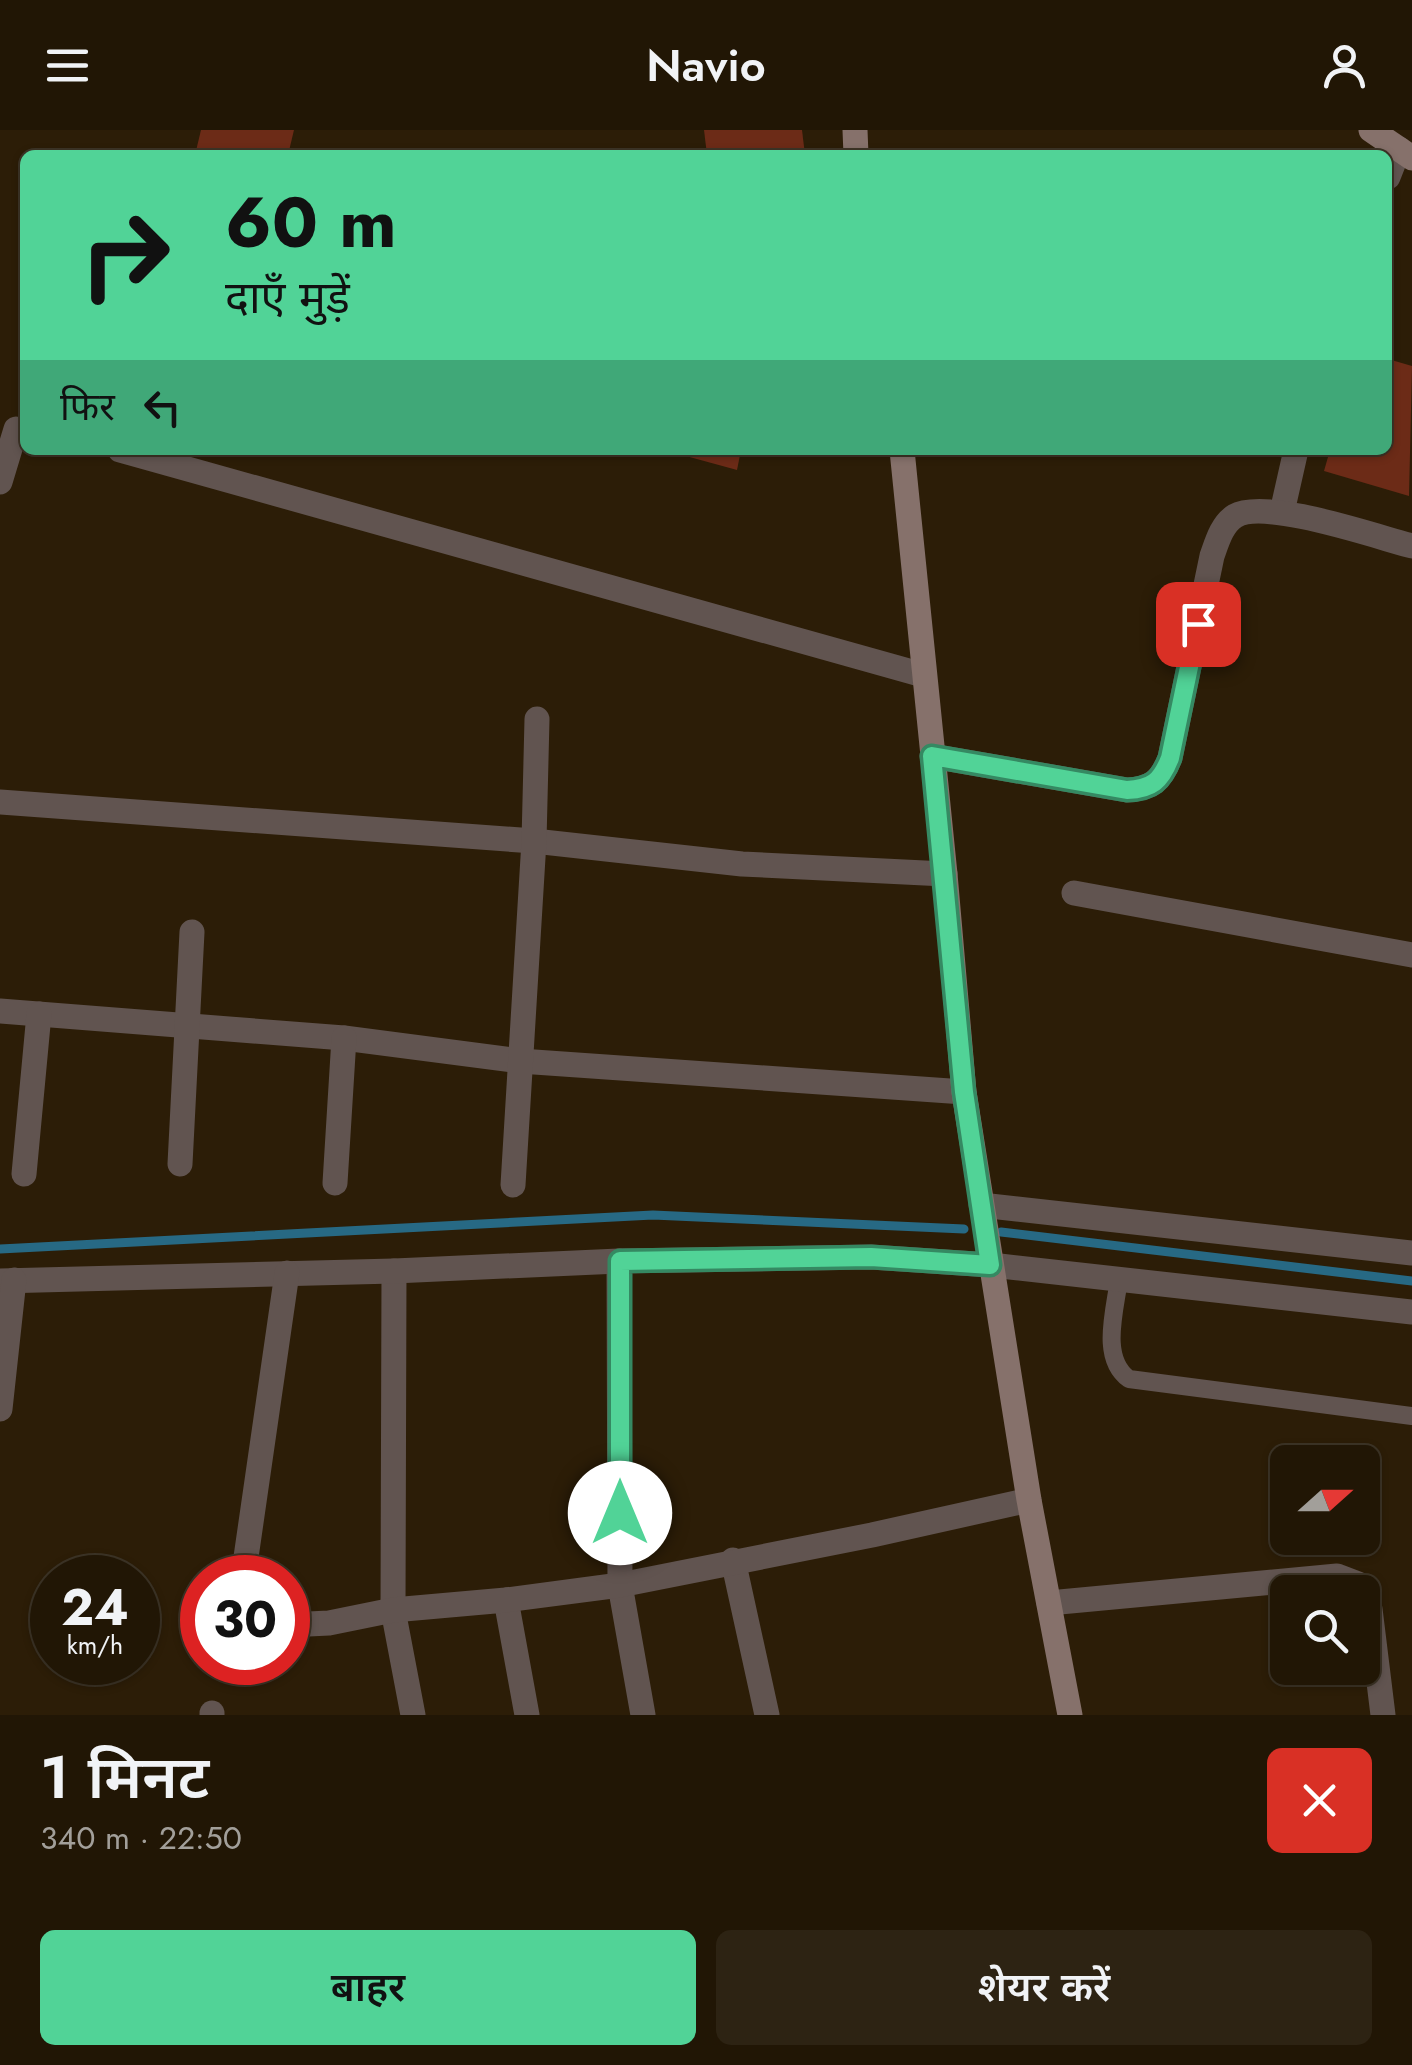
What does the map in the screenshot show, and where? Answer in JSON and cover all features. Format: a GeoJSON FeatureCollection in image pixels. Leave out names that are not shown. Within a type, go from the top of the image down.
{"type":"FeatureCollection","features":[{"type":"Feature","properties":{"kind":"main road"},"geometry":{"type":"LineString","coordinates":[[1371,130],[1406,154]]}},
{"type":"Feature","properties":{"kind":"main road"},"geometry":{"type":"LineString","coordinates":[[902,455],[964,1092],[1029,1500],[1070,1715]]}},
{"type":"Feature","properties":{"kind":"street"},"geometry":{"type":"LineString","coordinates":[[0,482],[14,429]]}},
{"type":"Feature","properties":{"kind":"street"},"geometry":{"type":"LineString","coordinates":[[138,455],[923,674]]}},
{"type":"Feature","properties":{"kind":"street"},"geometry":{"type":"LineString","coordinates":[[1282,512],[1295,455]]}},
{"type":"Feature","properties":{"kind":"street"},"geometry":{"type":"LineString","coordinates":[[932,756],[1127,790],[1146,789],[1163,778],[1170,758],[1212,556],[1221,532],[1236,516],[1257,510],[1282,512],[1412,546]]}},
{"type":"Feature","properties":{"kind":"street"},"geometry":{"type":"LineString","coordinates":[[513,1186],[534,841],[537,719]]}},
{"type":"Feature","properties":{"kind":"street"},"geometry":{"type":"LineString","coordinates":[[0,802],[534,841],[742,864],[945,874]]}},
{"type":"Feature","properties":{"kind":"street"},"geometry":{"type":"LineString","coordinates":[[1074,893],[1412,954]]}},
{"type":"Feature","properties":{"kind":"street"},"geometry":{"type":"LineString","coordinates":[[180,1164],[192,932]]}},
{"type":"Feature","properties":{"kind":"street"},"geometry":{"type":"LineString","coordinates":[[0,1010],[344,1038],[520,1062],[964,1092]]}},
{"type":"Feature","properties":{"kind":"street"},"geometry":{"type":"LineString","coordinates":[[24,1174],[39,1014]]}},
{"type":"Feature","properties":{"kind":"street"},"geometry":{"type":"LineString","coordinates":[[335,1183],[344,1038]]}},
{"type":"Feature","properties":{"kind":"street"},"geometry":{"type":"LineString","coordinates":[[981,1206],[1412,1253]]}},
{"type":"Feature","properties":{"kind":"street"},"geometry":{"type":"LineString","coordinates":[[0,1410],[7,1280],[871,1257],[990,1265],[1412,1312]]}},
{"type":"Feature","properties":{"kind":"street"},"geometry":{"type":"LineString","coordinates":[[620,1261],[620,1584],[644,1715]]}},
{"type":"Feature","properties":{"kind":"street"},"geometry":{"type":"LineString","coordinates":[[394,1271],[393,1610],[413,1715]]}},
{"type":"Feature","properties":{"kind":"street"},"geometry":{"type":"LineString","coordinates":[[247,1555],[287,1273]]}},
{"type":"Feature","properties":{"kind":"street"},"geometry":{"type":"LineString","coordinates":[[310,1623],[620,1584],[1029,1500]]}},
{"type":"Feature","properties":{"kind":"street"},"geometry":{"type":"LineString","coordinates":[[733,1560],[767,1715]]}},
{"type":"Feature","properties":{"kind":"street"},"geometry":{"type":"LineString","coordinates":[[1049,1602],[1270,1582]]}},
{"type":"Feature","properties":{"kind":"street"},"geometry":{"type":"LineString","coordinates":[[506,1600],[528,1715]]}},
{"type":"Feature","properties":{"kind":"street"},"geometry":{"type":"LineString","coordinates":[[1379,1685],[1382,1715]]}},
{"type":"Feature","properties":{"kind":"lane"},"geometry":{"type":"LineString","coordinates":[[1118,1279],[1111,1356],[1118,1371],[1129,1379],[1412,1416]]}},
{"type":"Feature","properties":{"kind":"building"},"geometry":{"type":"Polygon","coordinates":[[[201,130],[294,130],[289,150],[196,150],[201,130]]]}},
{"type":"Feature","properties":{"kind":"building"},"geometry":{"type":"Polygon","coordinates":[[[704,130],[802,130],[804,150],[706,150],[704,130]]]}},
{"type":"Feature","properties":{"kind":"building"},"geometry":{"type":"Polygon","coordinates":[[[1392,360],[1412,366],[1409,496],[1324,471],[1329,455],[1392,455],[1392,360]]]}},
{"type":"Feature","properties":{"kind":"building"},"geometry":{"type":"Polygon","coordinates":[[[682,455],[740,455],[737,470],[682,455]]]}},
{"type":"Feature","properties":{"kind":"waterway"},"geometry":{"type":"LineString","coordinates":[[0,1249],[653,1215],[964,1229]]}},
{"type":"Feature","properties":{"kind":"waterway"},"geometry":{"type":"LineString","coordinates":[[1001,1232],[1412,1281]]}},
{"type":"Feature","properties":{"kind":"route"},"geometry":{"type":"LineString","coordinates":[[620,1513],[620,1261],[871,1257],[990,1265],[964,1092],[932,756],[1127,790],[1146,789],[1163,778],[1170,758],[1198,624]]}}]}
